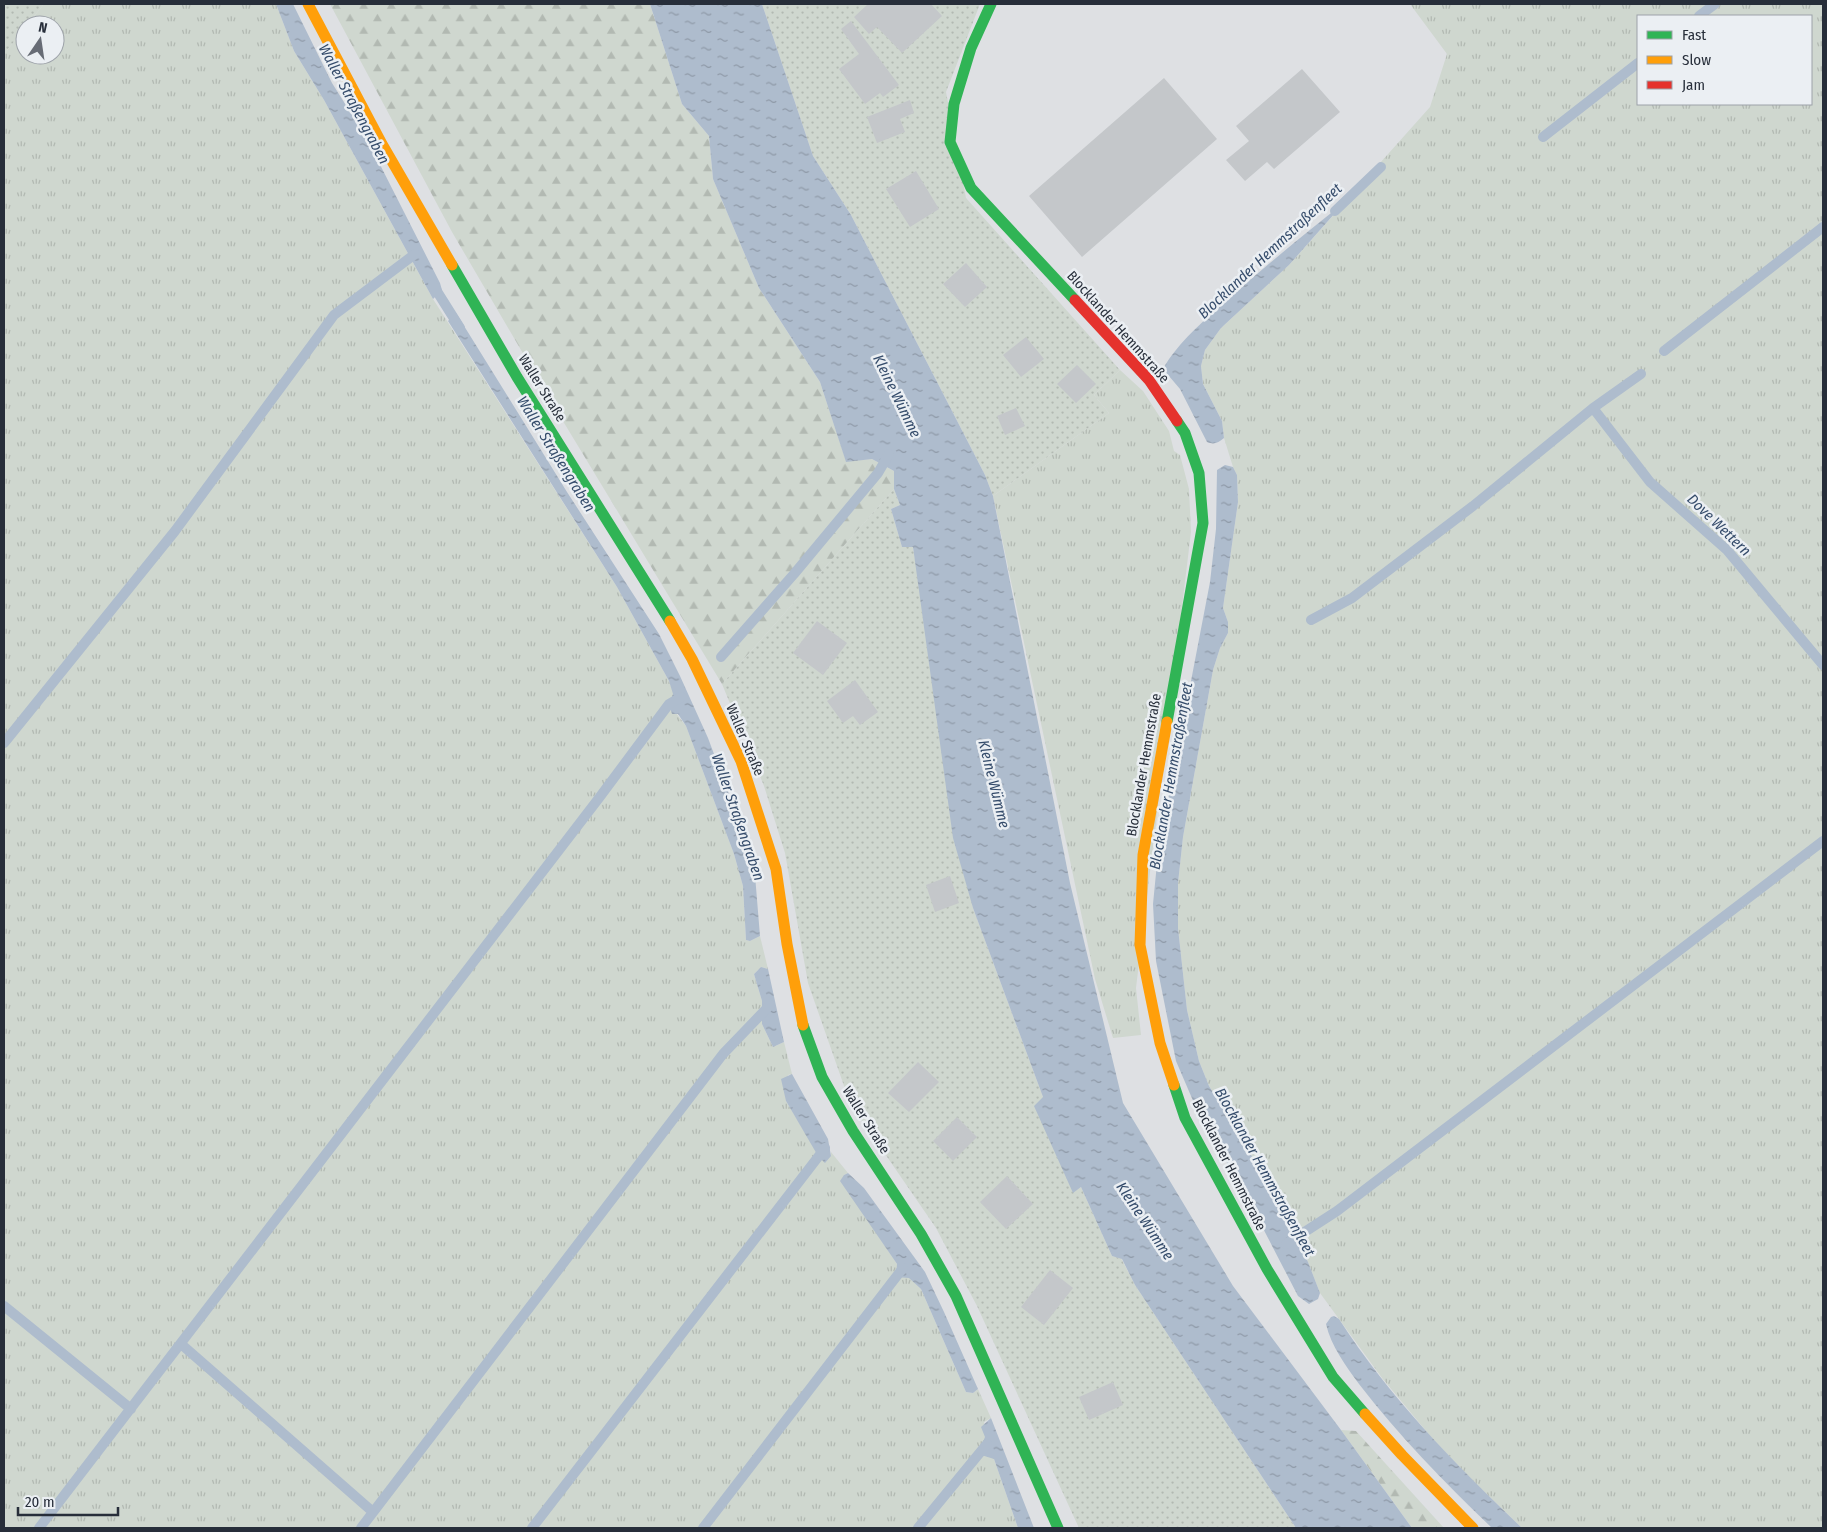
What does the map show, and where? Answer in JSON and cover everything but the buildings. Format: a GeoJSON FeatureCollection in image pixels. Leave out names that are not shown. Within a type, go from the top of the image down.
{"type":"FeatureCollection","features":[{"type":"Feature","properties":{"kind":"street","name":"Waller Straße"},"geometry":{"type":"LineString","coordinates":[[308,4],[382,144],[517,377],[660,603],[692,659],[741,761],[776,869],[787,944],[802,1021],[822,1077],[853,1130],[921,1234],[956,1296],[1058,1528]]}},
{"type":"Feature","properties":{"kind":"street","name":"Blocklander Hemmstraße"},"geometry":{"type":"LineString","coordinates":[[991,4],[971,48],[954,104],[950,142],[971,188],[1149,380],[1185,433],[1199,473],[1203,523],[1143,855],[1140,944],[1160,1044],[1185,1118],[1267,1269],[1333,1377],[1402,1455],[1473,1528]]}},
{"type":"Feature","properties":{"kind":"green space"},"geometry":{"type":"Polygon","coordinates":[[[4,4],[44,4],[35,15],[15,15],[15,40],[4,54],[4,4]]]}},
{"type":"Feature","properties":{"kind":"green space"},"geometry":{"type":"Polygon","coordinates":[[[44,4],[276,4],[294,51],[324,100],[433,299],[617,587],[669,681],[674,694],[669,704],[686,726],[734,854],[743,886],[746,940],[750,941],[760,936],[768,969],[761,967],[754,974],[762,1001],[762,1024],[773,1047],[784,1042],[792,1074],[788,1075],[786,1101],[819,1156],[831,1156],[831,1152],[848,1173],[844,1175],[877,1234],[897,1264],[921,1289],[966,1392],[973,1393],[978,1389],[991,1418],[984,1422],[994,1459],[1018,1528],[4,1528],[4,54],[15,40],[15,65],[65,65],[65,15],[35,15],[44,4]]]}},
{"type":"Feature","properties":{"kind":"green space"},"geometry":{"type":"Polygon","coordinates":[[[330,4],[650,4],[682,104],[709,136],[713,179],[759,288],[820,382],[846,461],[872,459],[894,471],[894,489],[722,684],[549,398],[452,232],[330,4]]]}},
{"type":"Feature","properties":{"kind":"green space"},"geometry":{"type":"Polygon","coordinates":[[[762,4],[980,4],[946,92],[966,198],[1120,370],[1094,395],[1109,413],[993,496],[985,475],[851,215],[813,156],[762,4]]]}},
{"type":"Feature","properties":{"kind":"green space"},"geometry":{"type":"Polygon","coordinates":[[[1410,4],[1823,4],[1823,1528],[1522,1528],[1431,1437],[1382,1378],[1320,1293],[1308,1262],[1278,1199],[1209,1086],[1199,1061],[1187,1010],[1178,928],[1178,883],[1183,837],[1213,670],[1220,648],[1228,633],[1228,622],[1223,608],[1238,502],[1237,475],[1224,438],[1222,421],[1203,384],[1201,366],[1205,350],[1221,328],[1289,265],[1430,107],[1447,54],[1410,4]]]}},
{"type":"Feature","properties":{"kind":"green space"},"geometry":{"type":"Polygon","coordinates":[[[1120,370],[1143,391],[1169,431],[1174,451],[1180,455],[1189,489],[1191,532],[1136,988],[1141,1035],[1113,1038],[1095,979],[993,496],[1109,413],[1094,395],[1120,370]]]}},
{"type":"Feature","properties":{"kind":"green space"},"geometry":{"type":"Polygon","coordinates":[[[894,489],[900,505],[891,509],[902,547],[913,547],[973,908],[1043,1097],[1073,1192],[1081,1187],[1112,1256],[1121,1258],[1135,1285],[1296,1528],[1079,1528],[977,1306],[936,1228],[850,1103],[808,983],[785,853],[764,786],[722,684],[894,489]]]}},
{"type":"Feature","properties":{"kind":"green space"},"geometry":{"type":"Polygon","coordinates":[[[1341,1430],[1356,1431],[1444,1528],[1412,1528],[1341,1430]]]}},
{"type":"Feature","properties":{"kind":"water"},"geometry":{"type":"Polygon","coordinates":[[[276,4],[293,4],[332,83],[367,139],[440,283],[442,290],[433,299],[324,100],[294,51],[276,4]]]}},
{"type":"Feature","properties":{"kind":"water","name":"Kleine Wümme"},"geometry":{"type":"Polygon","coordinates":[[[650,4],[762,4],[813,156],[851,215],[985,475],[993,496],[1070,883],[1123,1103],[1233,1286],[1412,1528],[1296,1528],[1135,1285],[1122,1259],[1112,1256],[1081,1187],[1073,1193],[1034,1106],[1043,1097],[973,908],[953,838],[913,547],[902,547],[891,509],[900,505],[894,489],[894,471],[872,459],[846,462],[820,382],[759,288],[713,179],[709,136],[682,104],[650,4]]]}},
{"type":"Feature","properties":{"kind":"water"},"geometry":{"type":"Polygon","coordinates":[[[1344,203],[1289,265],[1221,328],[1205,350],[1201,366],[1203,384],[1222,421],[1224,438],[1216,443],[1207,442],[1180,389],[1163,369],[1176,350],[1210,315],[1314,226],[1344,203]]]}},
{"type":"Feature","properties":{"kind":"water"},"geometry":{"type":"Polygon","coordinates":[[[456,313],[567,492],[659,634],[680,676],[708,738],[741,826],[755,875],[760,936],[750,941],[746,940],[743,886],[734,854],[686,726],[678,714],[672,714],[669,704],[673,694],[669,681],[617,587],[448,321],[456,313]]]}},
{"type":"Feature","properties":{"kind":"water"},"geometry":{"type":"Polygon","coordinates":[[[1225,465],[1233,467],[1237,475],[1238,502],[1223,608],[1228,622],[1228,633],[1220,648],[1213,670],[1183,837],[1178,883],[1178,928],[1187,1010],[1199,1061],[1209,1086],[1278,1199],[1308,1262],[1320,1293],[1318,1299],[1309,1304],[1298,1296],[1254,1211],[1194,1103],[1176,1061],[1156,961],[1153,904],[1158,853],[1210,582],[1216,529],[1217,470],[1225,465]]]}},
{"type":"Feature","properties":{"kind":"water"},"geometry":{"type":"Polygon","coordinates":[[[761,967],[768,969],[784,1042],[773,1047],[762,1024],[762,1001],[754,974],[761,967]]]}},
{"type":"Feature","properties":{"kind":"water"},"geometry":{"type":"Polygon","coordinates":[[[792,1074],[828,1139],[831,1156],[825,1163],[818,1156],[786,1101],[781,1079],[792,1074]]]}},
{"type":"Feature","properties":{"kind":"water"},"geometry":{"type":"Polygon","coordinates":[[[848,1173],[864,1188],[925,1272],[978,1389],[973,1393],[966,1392],[921,1289],[909,1278],[896,1277],[897,1264],[840,1181],[848,1173]]]}},
{"type":"Feature","properties":{"kind":"water"},"geometry":{"type":"Polygon","coordinates":[[[1334,1316],[1339,1319],[1379,1376],[1424,1429],[1522,1528],[1492,1528],[1406,1441],[1359,1384],[1331,1340],[1326,1324],[1334,1316]]]}},
{"type":"Feature","properties":{"kind":"water"},"geometry":{"type":"Polygon","coordinates":[[[991,1418],[1034,1528],[1018,1528],[994,1459],[978,1454],[985,1437],[981,1427],[991,1418]]]}},
{"type":"Feature","properties":{"kind":"waterway"},"geometry":{"type":"LineString","coordinates":[[1700,15],[1715,4]]}},
{"type":"Feature","properties":{"kind":"waterway"},"geometry":{"type":"LineString","coordinates":[[1543,137],[1637,64]]}},
{"type":"Feature","properties":{"kind":"waterway","name":"Blocklander Hemmstraßenfleet"},"geometry":{"type":"LineString","coordinates":[[1335,211],[1381,167]]}},
{"type":"Feature","properties":{"kind":"waterway"},"geometry":{"type":"LineString","coordinates":[[1664,351],[1823,227]]}},
{"type":"Feature","properties":{"kind":"waterway"},"geometry":{"type":"LineString","coordinates":[[4,743],[175,531],[334,315],[415,254]]}},
{"type":"Feature","properties":{"kind":"waterway","name":"Waller Straßengraben"},"geometry":{"type":"LineString","coordinates":[[433,285],[460,328]]}},
{"type":"Feature","properties":{"kind":"waterway"},"geometry":{"type":"LineString","coordinates":[[1311,620],[1352,598],[1473,506],[1593,408],[1641,374]]}},
{"type":"Feature","properties":{"kind":"waterway","name":"Dove Wettern"},"geometry":{"type":"LineString","coordinates":[[1593,408],[1650,482],[1727,550],[1823,665]]}},
{"type":"Feature","properties":{"kind":"waterway"},"geometry":{"type":"LineString","coordinates":[[721,657],[794,574],[878,473],[889,454]]}},
{"type":"Feature","properties":{"kind":"waterway"},"geometry":{"type":"LineString","coordinates":[[39,1528],[669,704],[681,697]]}},
{"type":"Feature","properties":{"kind":"waterway"},"geometry":{"type":"LineString","coordinates":[[1286,1244],[1337,1211],[1823,841]]}},
{"type":"Feature","properties":{"kind":"waterway"},"geometry":{"type":"LineString","coordinates":[[361,1528],[723,1054],[770,1005]]}},
{"type":"Feature","properties":{"kind":"waterway"},"geometry":{"type":"LineString","coordinates":[[532,1528],[825,1148]]}},
{"type":"Feature","properties":{"kind":"waterway"},"geometry":{"type":"LineString","coordinates":[[703,1528],[903,1268]]}},
{"type":"Feature","properties":{"kind":"waterway"},"geometry":{"type":"LineString","coordinates":[[4,1306],[131,1409]]}},
{"type":"Feature","properties":{"kind":"waterway"},"geometry":{"type":"LineString","coordinates":[[181,1344],[373,1512]]}},
{"type":"Feature","properties":{"kind":"waterway"},"geometry":{"type":"LineString","coordinates":[[918,1528],[987,1444]]}},
{"type":"Feature","properties":{"kind":"traffic: fast"},"geometry":{"type":"LineString","coordinates":[[991,4],[971,48],[954,104],[950,142],[971,188],[1075,300]]}},
{"type":"Feature","properties":{"kind":"traffic: fast"},"geometry":{"type":"LineString","coordinates":[[452,265],[517,377],[670,621]]}},
{"type":"Feature","properties":{"kind":"traffic: fast"},"geometry":{"type":"LineString","coordinates":[[1167,722],[1203,523],[1199,473],[1185,433],[1177,421]]}},
{"type":"Feature","properties":{"kind":"traffic: fast"},"geometry":{"type":"LineString","coordinates":[[803,1025],[822,1077],[853,1131],[921,1234],[956,1296],[1058,1528]]}},
{"type":"Feature","properties":{"kind":"traffic: fast"},"geometry":{"type":"LineString","coordinates":[[1174,1085],[1185,1118],[1267,1269],[1333,1377],[1365,1414]]}},
{"type":"Feature","properties":{"kind":"traffic: slow"},"geometry":{"type":"LineString","coordinates":[[308,4],[382,144],[452,265]]}},
{"type":"Feature","properties":{"kind":"traffic: slow"},"geometry":{"type":"LineString","coordinates":[[670,621],[692,659],[741,761],[776,869],[787,944],[803,1025]]}},
{"type":"Feature","properties":{"kind":"traffic: slow"},"geometry":{"type":"LineString","coordinates":[[1167,722],[1143,855],[1140,945],[1160,1043],[1174,1085]]}},
{"type":"Feature","properties":{"kind":"traffic: slow"},"geometry":{"type":"LineString","coordinates":[[1365,1414],[1473,1528]]}},
{"type":"Feature","properties":{"kind":"traffic: jam"},"geometry":{"type":"LineString","coordinates":[[1075,300],[1149,380],[1177,421]]}}]}
